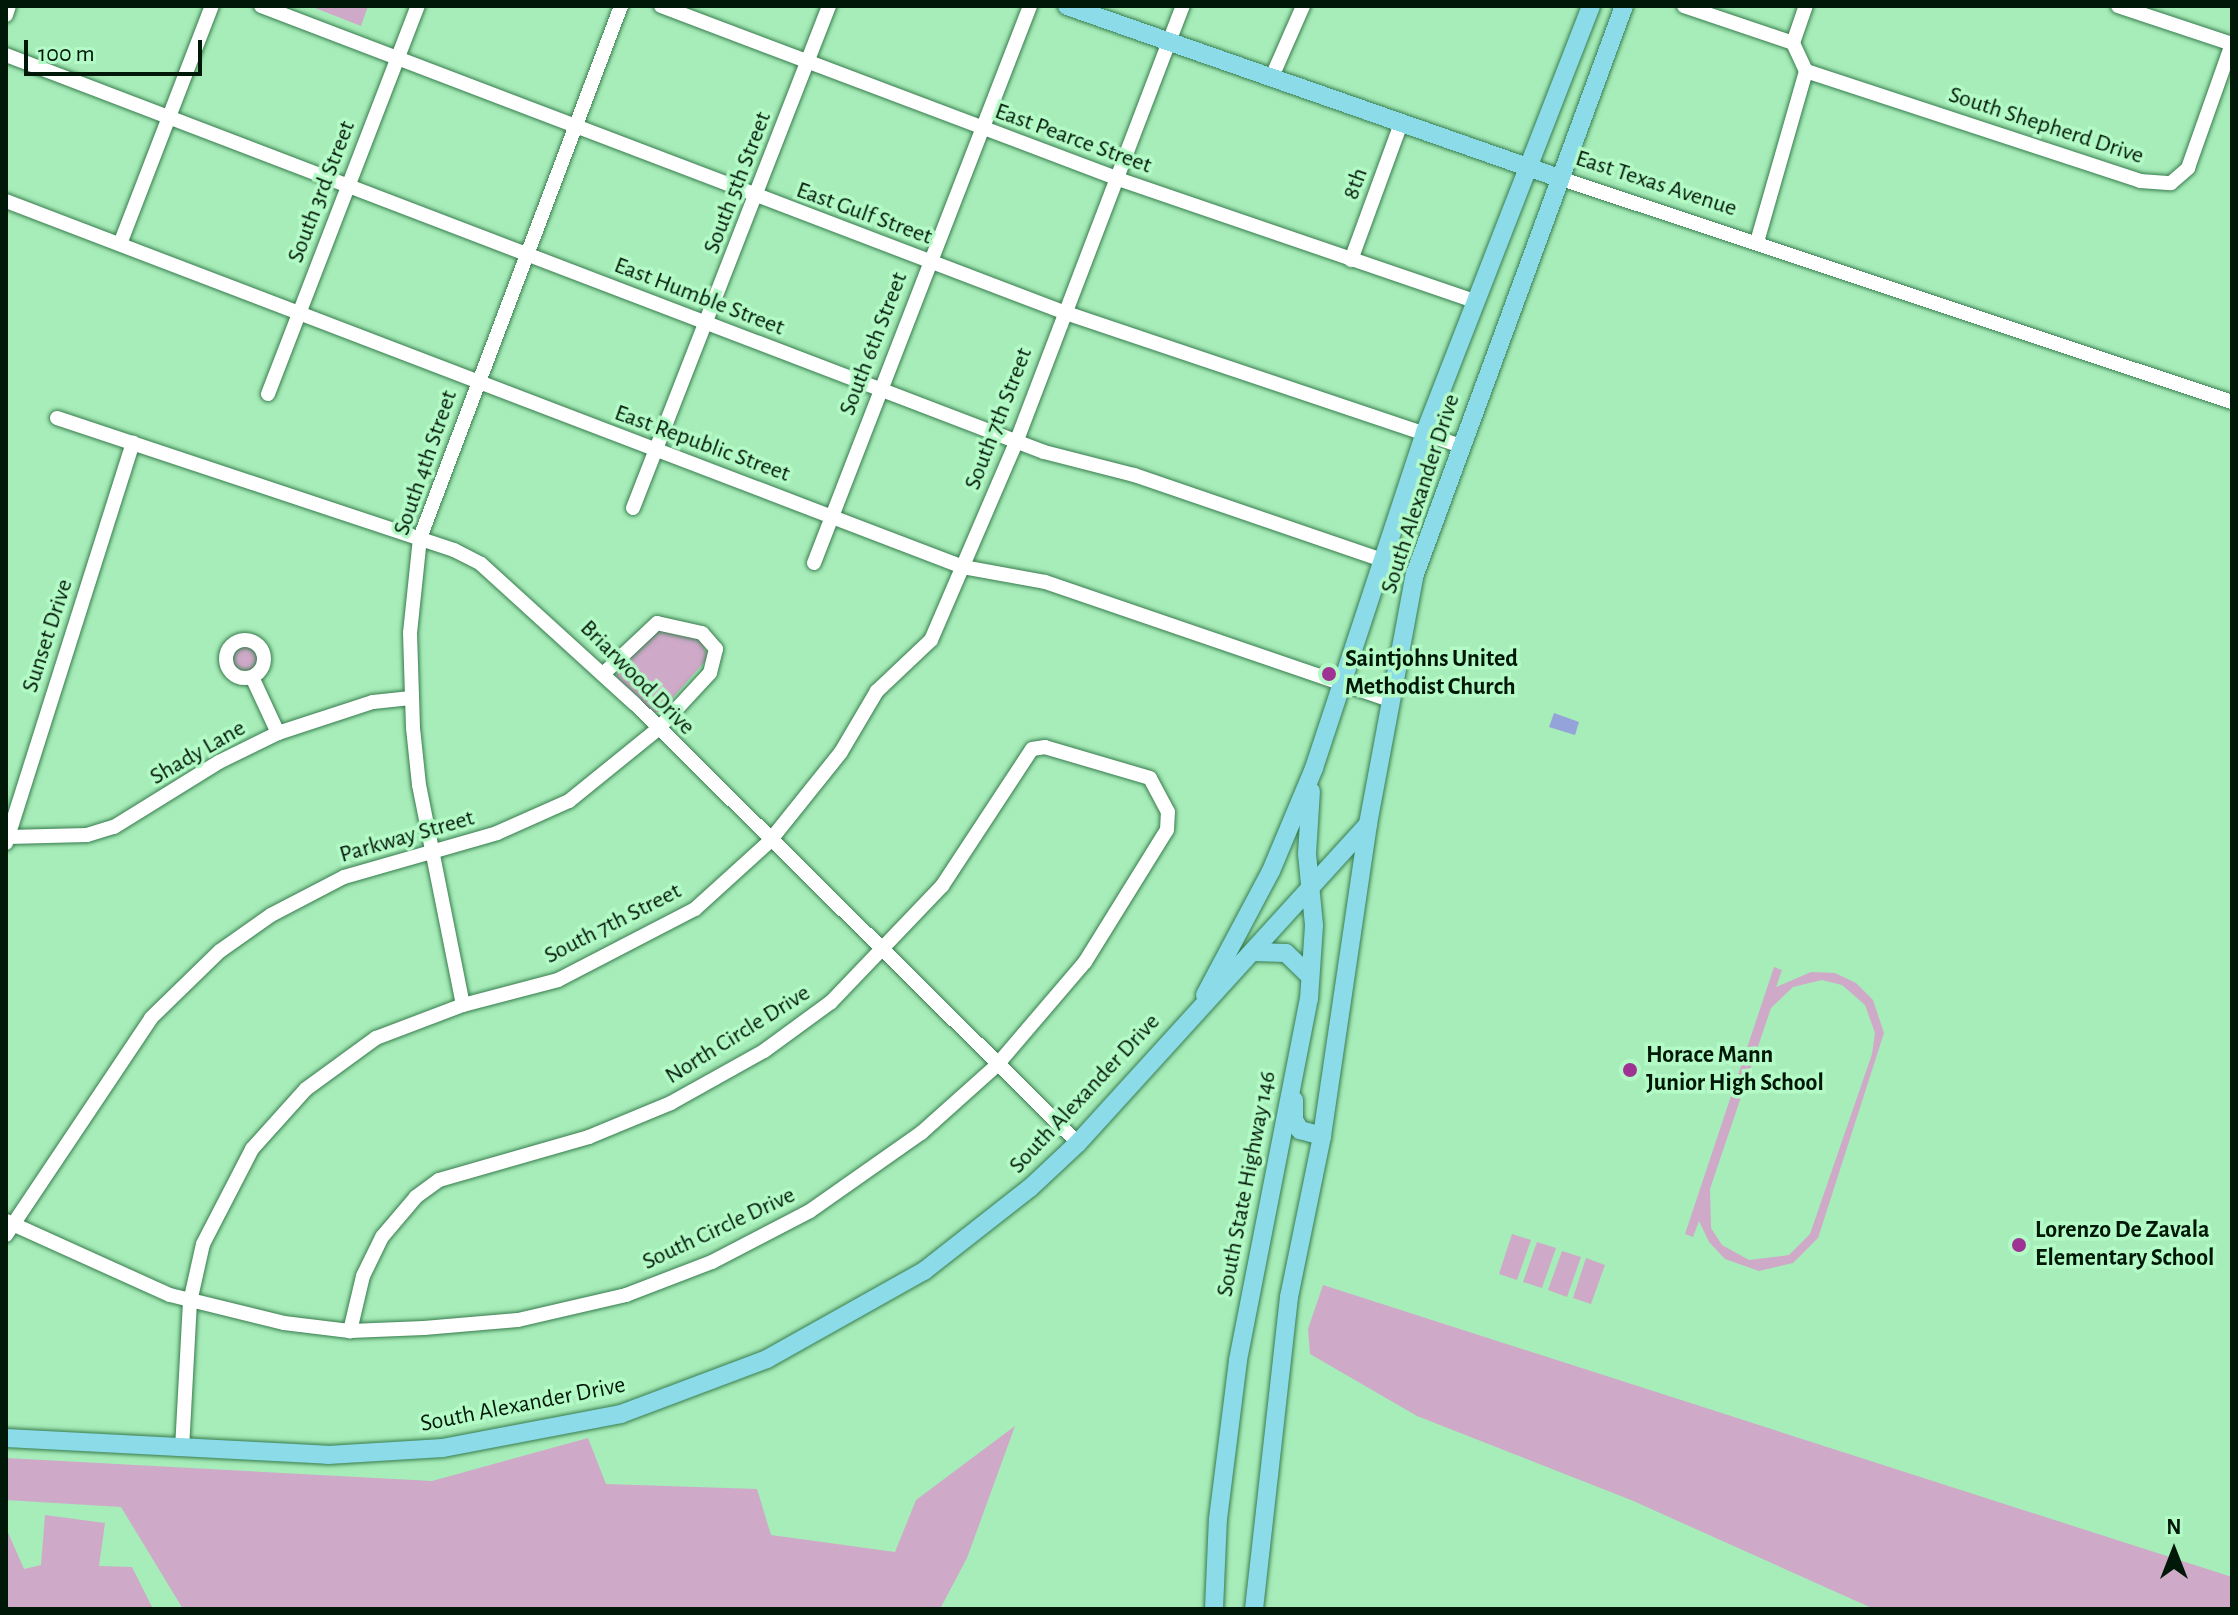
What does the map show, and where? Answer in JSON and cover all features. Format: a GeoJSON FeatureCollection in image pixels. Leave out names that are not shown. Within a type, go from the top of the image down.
{"type":"FeatureCollection","features":[{"type":"Feature","properties":{"kind":"main road","name":"East Texas Avenue"},"geometry":{"type":"LineString","coordinates":[[1067,6],[1167,45],[1559,178]]}},
{"type":"Feature","properties":{"kind":"main road","name":"South Alexander Drive"},"geometry":{"type":"LineString","coordinates":[[1198,1008],[1271,871],[1314,768],[1425,432],[1591,6]]}},
{"type":"Feature","properties":{"kind":"main road","name":"South Alexander Drive"},"geometry":{"type":"LineString","coordinates":[[6,1438],[328,1455],[429,1449],[562,1427],[667,1399],[767,1359],[877,1301],[970,1237],[1078,1143],[1198,1008],[1312,891],[1368,824],[1415,574],[1459,445],[1624,6]]}},
{"type":"Feature","properties":{"kind":"main road","name":"South State Highway 146"},"geometry":{"type":"LineString","coordinates":[[1213,1604],[1238,1360],[1310,976],[1312,891],[1307,854],[1314,768]]}},
{"type":"Feature","properties":{"kind":"main road"},"geometry":{"type":"LineString","coordinates":[[1256,1603],[1280,1359],[1322,1136],[1368,824]]}},
{"type":"Feature","properties":{"kind":"main road"},"geometry":{"type":"LineString","coordinates":[[1254,952],[1286,953],[1310,976]]}},
{"type":"Feature","properties":{"kind":"main road"},"geometry":{"type":"LineString","coordinates":[[1294,1069],[1294,1120],[1300,1130],[1322,1136]]}},
{"type":"Feature","properties":{"kind":"street"},"geometry":{"type":"LineString","coordinates":[[6,15],[9,6]]}},
{"type":"Feature","properties":{"kind":"street"},"geometry":{"type":"LineString","coordinates":[[120,244],[212,6]]}},
{"type":"Feature","properties":{"kind":"street","name":"East Gulf Street"},"geometry":{"type":"LineString","coordinates":[[261,6],[1063,312],[1459,445]]}},
{"type":"Feature","properties":{"kind":"street","name":"South 3rd Street"},"geometry":{"type":"LineString","coordinates":[[268,394],[418,6]]}},
{"type":"Feature","properties":{"kind":"street","name":"South 4th Street"},"geometry":{"type":"LineString","coordinates":[[463,1005],[431,850],[411,698],[410,633],[420,538],[621,6]]}},
{"type":"Feature","properties":{"kind":"street","name":"East Pearce Street"},"geometry":{"type":"LineString","coordinates":[[661,6],[982,130],[1475,301]]}},
{"type":"Feature","properties":{"kind":"street","name":"South 5th Street"},"geometry":{"type":"LineString","coordinates":[[633,508],[829,6]]}},
{"type":"Feature","properties":{"kind":"street","name":"South 6th Street"},"geometry":{"type":"LineString","coordinates":[[814,563],[1030,6]]}},
{"type":"Feature","properties":{"kind":"street","name":"South 7th Street"},"geometry":{"type":"LineString","coordinates":[[182,1449],[190,1302],[209,1228],[252,1149],[277,1120],[306,1089],[363,1046],[463,1005],[558,980],[695,909],[769,842],[841,752],[877,691],[931,640],[1017,440],[1063,312],[1118,179],[1183,6]]}},
{"type":"Feature","properties":{"kind":"street"},"geometry":{"type":"LineString","coordinates":[[1271,79],[1303,6]]}},
{"type":"Feature","properties":{"kind":"street"},"geometry":{"type":"LineString","coordinates":[[1684,6],[1793,43]]}},
{"type":"Feature","properties":{"kind":"street"},"geometry":{"type":"LineString","coordinates":[[1757,242],[1806,71],[1793,43],[1806,6]]}},
{"type":"Feature","properties":{"kind":"street"},"geometry":{"type":"LineString","coordinates":[[2118,6],[2232,44]]}},
{"type":"Feature","properties":{"kind":"street","name":"South Shepherd Drive"},"geometry":{"type":"LineString","coordinates":[[1806,71],[2140,181],[2171,183],[2188,168],[2232,44]]}},
{"type":"Feature","properties":{"kind":"street","name":"East Humble Street"},"geometry":{"type":"LineString","coordinates":[[6,55],[707,325],[1017,440],[1382,560]]}},
{"type":"Feature","properties":{"kind":"street","name":"8th"},"geometry":{"type":"LineString","coordinates":[[1351,260],[1401,123]]}},
{"type":"Feature","properties":{"kind":"street","name":"East Texas Avenue"},"geometry":{"type":"LineString","coordinates":[[1559,178],[2232,402]]}},
{"type":"Feature","properties":{"kind":"street","name":"East Republic Street"},"geometry":{"type":"LineString","coordinates":[[6,201],[963,567],[990,576],[1045,582],[1392,701]]}},
{"type":"Feature","properties":{"kind":"street","name":"Briarwood Drive"},"geometry":{"type":"LineString","coordinates":[[57,418],[454,550],[508,584],[1078,1143]]}},
{"type":"Feature","properties":{"kind":"street","name":"Sunset Drive"},"geometry":{"type":"LineString","coordinates":[[7,840],[133,443]]}},
{"type":"Feature","properties":{"kind":"street","name":"Parkway Street"},"geometry":{"type":"LineString","coordinates":[[8,1228],[143,1029],[198,970],[271,915],[344,877],[497,833],[569,801],[658,729],[710,673],[716,649],[702,633],[657,623],[603,674]]}},
{"type":"Feature","properties":{"kind":"street"},"geometry":{"type":"LineString","coordinates":[[252,677],[278,733]]}},
{"type":"Feature","properties":{"kind":"street","name":"Shady Lane"},"geometry":{"type":"LineString","coordinates":[[7,840],[87,835],[114,827],[219,762],[278,733],[373,702],[411,698]]}},
{"type":"Feature","properties":{"kind":"street","name":"North Circle Drive"},"geometry":{"type":"LineString","coordinates":[[350,1331],[363,1276],[382,1237],[416,1197],[439,1180],[589,1137],[671,1103],[764,1051],[831,1002],[884,952],[978,838],[1032,749],[1045,747],[1080,758]]}},
{"type":"Feature","properties":{"kind":"street","name":"South Circle Drive"},"geometry":{"type":"LineString","coordinates":[[8,1228],[190,1302],[284,1323],[350,1331],[518,1320],[626,1295],[712,1262],[852,1184],[921,1133],[997,1065],[1085,962],[1167,830],[1168,812],[1150,778],[1080,758]]}},
{"type":"Feature","properties":{"kind":"shaded area"},"geometry":{"type":"Polygon","coordinates":[[[310,6],[368,6],[361,26],[310,6]]]}},
{"type":"Feature","properties":{"kind":"shaded area"},"geometry":{"type":"Polygon","coordinates":[[[667,629],[701,640],[708,658],[660,712],[651,712],[617,678],[617,670],[657,631],[667,629]]]}},
{"type":"Feature","properties":{"kind":"shaded area"},"geometry":{"type":"Polygon","coordinates":[[[244,645],[253,649],[257,658],[253,667],[244,671],[235,667],[231,658],[235,649],[244,645]]]}},
{"type":"Feature","properties":{"kind":"shaded area"},"geometry":{"type":"Polygon","coordinates":[[[1774,967],[1782,970],[1776,987],[1811,972],[1835,973],[1856,983],[1873,1000],[1884,1033],[1818,1238],[1793,1263],[1759,1271],[1725,1259],[1709,1242],[1699,1221],[1693,1237],[1685,1234],[1774,967]],[[1822,980],[1793,987],[1771,1008],[1710,1189],[1711,1228],[1722,1245],[1749,1260],[1789,1255],[1810,1234],[1872,1054],[1875,1033],[1865,1005],[1842,985],[1822,980]]]}},
{"type":"Feature","properties":{"kind":"shaded area"},"geometry":{"type":"Polygon","coordinates":[[[1512,1234],[1531,1240],[1517,1280],[1499,1274],[1512,1234]]]}},
{"type":"Feature","properties":{"kind":"shaded area"},"geometry":{"type":"Polygon","coordinates":[[[1537,1242],[1556,1248],[1542,1288],[1523,1282],[1537,1242]]]}},
{"type":"Feature","properties":{"kind":"shaded area"},"geometry":{"type":"Polygon","coordinates":[[[1562,1251],[1581,1257],[1567,1297],[1548,1290],[1562,1251]]]}},
{"type":"Feature","properties":{"kind":"shaded area"},"geometry":{"type":"Polygon","coordinates":[[[1586,1258],[1605,1265],[1591,1304],[1573,1298],[1586,1258]]]}},
{"type":"Feature","properties":{"kind":"shaded area"},"geometry":{"type":"Polygon","coordinates":[[[1323,1285],[2232,1577],[2232,1609],[1874,1609],[1631,1500],[1417,1416],[1310,1354],[1308,1329],[1323,1285]]]}},
{"type":"Feature","properties":{"kind":"shaded area"},"geometry":{"type":"Polygon","coordinates":[[[1015,1426],[967,1558],[940,1609],[183,1609],[121,1507],[6,1500],[6,1458],[432,1481],[588,1438],[606,1484],[757,1489],[771,1535],[895,1552],[916,1500],[1015,1426]]]}},
{"type":"Feature","properties":{"kind":"shaded area"},"geometry":{"type":"Polygon","coordinates":[[[45,1515],[105,1523],[99,1566],[132,1567],[153,1609],[6,1609],[6,1528],[24,1569],[41,1565],[45,1515]]]}},
{"type":"Feature","properties":{"kind":"water"},"geometry":{"type":"Polygon","coordinates":[[[1554,713],[1579,722],[1575,735],[1549,727],[1554,713]]]}},
{"type":"Feature","properties":{"kind":"place","name":"Saintjohns United Methodist Church"},"geometry":{"type":"Point","coordinates":[1329,674]}},
{"type":"Feature","properties":{"kind":"place","name":"Horace Mann Junior High School"},"geometry":{"type":"Point","coordinates":[1630,1070]}},
{"type":"Feature","properties":{"kind":"place","name":"Lorenzo De Zavala Elementary School"},"geometry":{"type":"Point","coordinates":[2019,1245]}}]}
